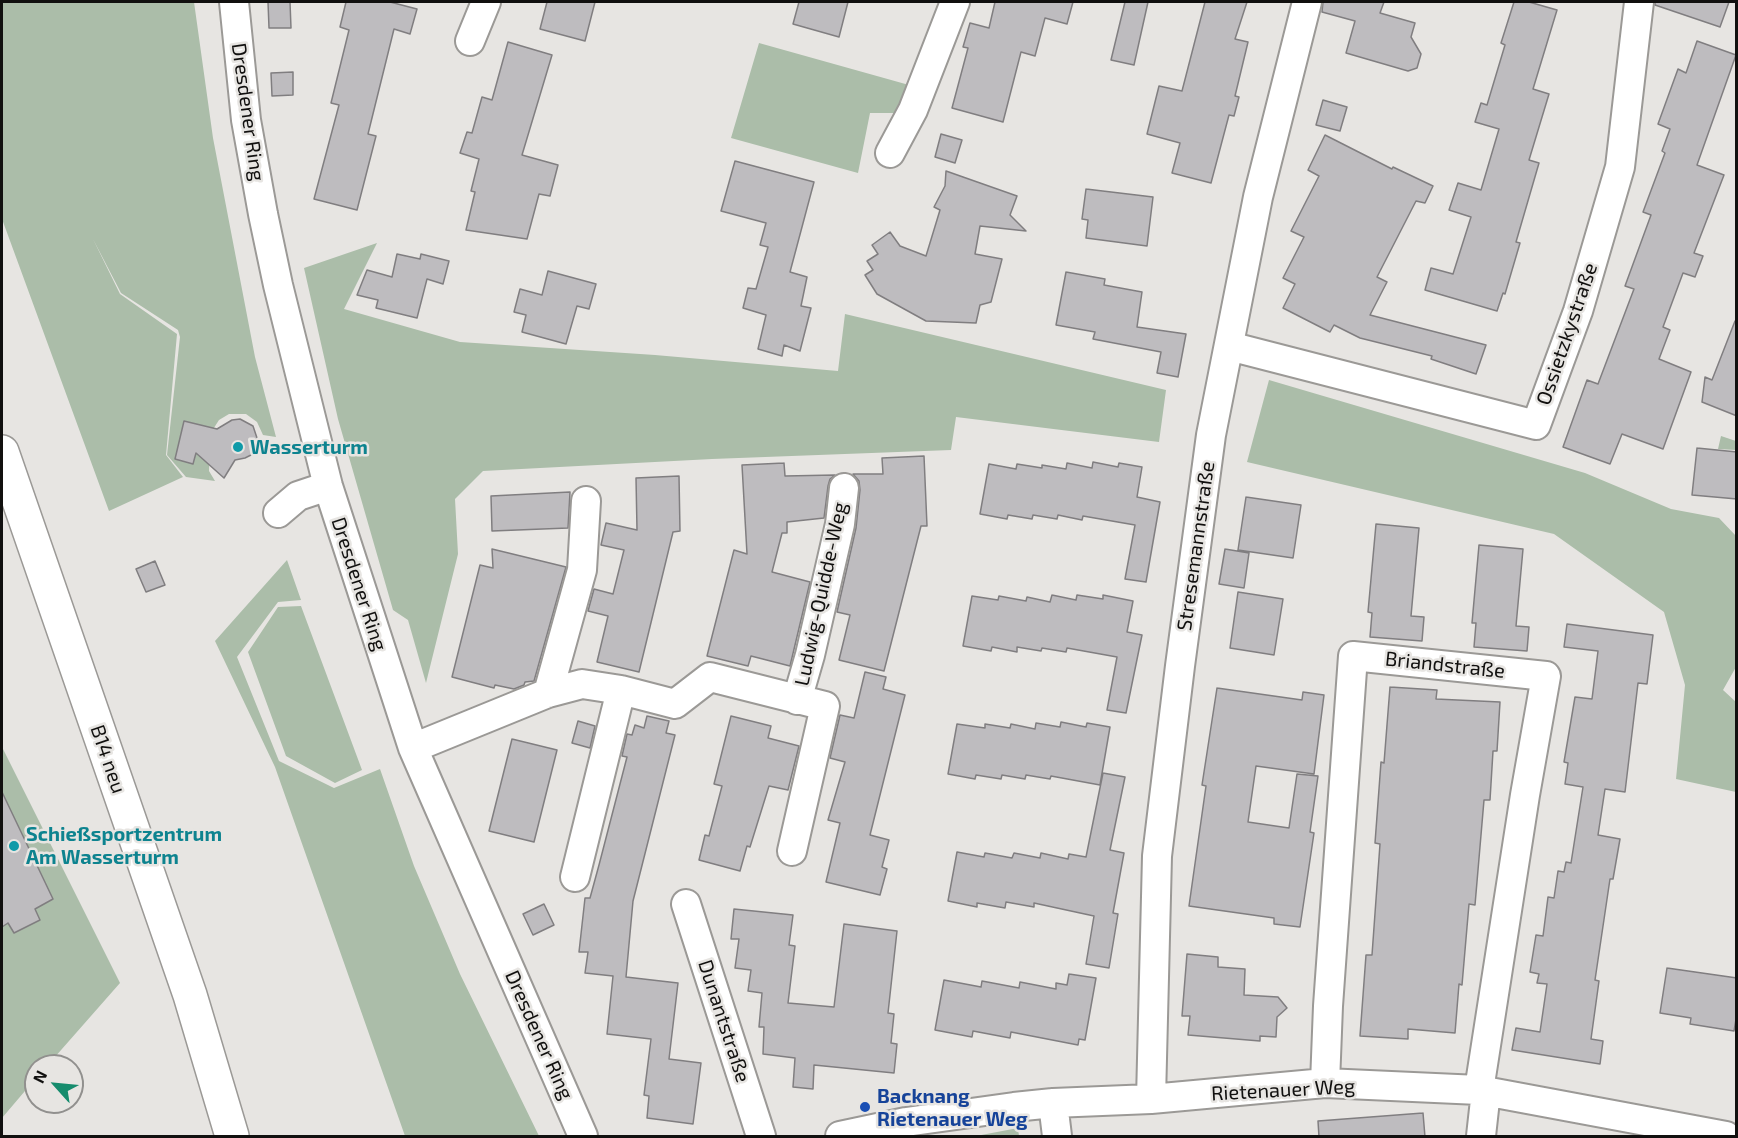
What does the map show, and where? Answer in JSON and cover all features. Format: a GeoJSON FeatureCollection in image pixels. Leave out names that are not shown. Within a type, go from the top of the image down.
{"type":"FeatureCollection","features":[{"type":"Feature","properties":{"kind":"main road","name":"B14 neu"},"geometry":{"type":"LineString","coordinates":[[2,452],[190,995],[232,1137]]}},
{"type":"Feature","properties":{"kind":"street","name":"Dresdener Ring"},"geometry":{"type":"LineString","coordinates":[[234,2],[246,120],[263,214],[291,340],[328,486],[413,748],[583,1137]]}},
{"type":"Feature","properties":{"kind":"street"},"geometry":{"type":"LineString","coordinates":[[470,41],[486,2]]}},
{"type":"Feature","properties":{"kind":"street"},"geometry":{"type":"LineString","coordinates":[[890,153],[913,110],[955,2]]}},
{"type":"Feature","properties":{"kind":"street","name":"Stresemannstraße"},"geometry":{"type":"LineString","coordinates":[[1151,1099],[1157,856],[1209,453],[1258,197],[1308,2]]}},
{"type":"Feature","properties":{"kind":"street","name":"Ossietzkystraße"},"geometry":{"type":"LineString","coordinates":[[1229,346],[1536,425],[1578,311],[1620,167],[1639,2]]}},
{"type":"Feature","properties":{"kind":"street"},"geometry":{"type":"LineString","coordinates":[[278,513],[298,496],[328,486]]}},
{"type":"Feature","properties":{"kind":"street","name":"Ludwig-Quidde-Weg"},"geometry":{"type":"LineString","coordinates":[[797,700],[810,655],[840,524],[844,488]]}},
{"type":"Feature","properties":{"kind":"street"},"geometry":{"type":"LineString","coordinates":[[548,693],[582,570],[586,501]]}},
{"type":"Feature","properties":{"kind":"street","name":"Briandstraße"},"geometry":{"type":"LineString","coordinates":[[1325,1083],[1329,994],[1353,656],[1546,676],[1525,795],[1482,1090]]}},
{"type":"Feature","properties":{"kind":"street","name":"Ludwig-Quidde-Weg"},"geometry":{"type":"LineString","coordinates":[[413,748],[548,693],[582,684],[621,690],[675,704],[710,677],[825,706],[792,851]]}},
{"type":"Feature","properties":{"kind":"street"},"geometry":{"type":"LineString","coordinates":[[575,877],[621,690]]}},
{"type":"Feature","properties":{"kind":"street","name":"Dunantstraße"},"geometry":{"type":"LineString","coordinates":[[686,904],[761,1137]]}},
{"type":"Feature","properties":{"kind":"street","name":"Rietenauer Weg"},"geometry":{"type":"LineString","coordinates":[[840,1137],[906,1122],[1053,1103],[1151,1099],[1325,1083],[1482,1090],[1726,1137]]}},
{"type":"Feature","properties":{"kind":"street"},"geometry":{"type":"LineString","coordinates":[[1481,1137],[1482,1090]]}},
{"type":"Feature","properties":{"kind":"street"},"geometry":{"type":"LineString","coordinates":[[1053,1103],[1057,1137]]}},
{"type":"Feature","properties":{"kind":"green space"},"geometry":{"type":"Polygon","coordinates":[[[2,2],[194,2],[213,138],[255,357],[276,437],[263,435],[257,422],[246,414],[229,414],[219,420],[210,434],[209,471],[215,481],[186,477],[167,455],[180,337],[178,330],[121,293],[93,239],[120,294],[177,334],[166,455],[183,477],[109,511],[2,219],[2,2]]]}},
{"type":"Feature","properties":{"kind":"green space"},"geometry":{"type":"Polygon","coordinates":[[[759,43],[909,85],[899,113],[870,113],[858,173],[731,138],[759,43]]]}},
{"type":"Feature","properties":{"kind":"green space"},"geometry":{"type":"Polygon","coordinates":[[[377,243],[344,309],[460,342],[655,355],[838,371],[845,314],[1166,390],[1159,442],[956,417],[951,450],[483,471],[455,499],[458,554],[426,683],[408,620],[393,610],[338,419],[304,268],[377,243]]]}},
{"type":"Feature","properties":{"kind":"green space"},"geometry":{"type":"Polygon","coordinates":[[[1269,380],[1585,473],[1671,509],[1719,518],[1736,536],[1736,667],[1723,690],[1736,702],[1736,792],[1676,779],[1685,685],[1664,612],[1554,534],[1247,462],[1269,380]]]}},
{"type":"Feature","properties":{"kind":"green space"},"geometry":{"type":"Polygon","coordinates":[[[1721,436],[1736,441],[1736,450],[1718,449],[1721,436]]]}},
{"type":"Feature","properties":{"kind":"green space"},"geometry":{"type":"Polygon","coordinates":[[[287,560],[301,600],[278,602],[237,657],[279,761],[334,788],[380,769],[414,866],[460,974],[539,1136],[405,1136],[275,767],[215,641],[287,560]]]}},
{"type":"Feature","properties":{"kind":"green space"},"geometry":{"type":"Polygon","coordinates":[[[301,606],[362,770],[335,783],[286,756],[248,652],[278,607],[301,606]]]}},
{"type":"Feature","properties":{"kind":"green space"},"geometry":{"type":"Polygon","coordinates":[[[2,747],[120,983],[58,1054],[24,1054],[24,1092],[2,1118],[2,747]]]}},
{"type":"Feature","properties":{"kind":"green space"},"geometry":{"type":"Polygon","coordinates":[[[1018,1128],[1019,1136],[976,1136],[1018,1128]]]}},
{"type":"Feature","properties":{"kind":"building"},"geometry":{"type":"Polygon","coordinates":[[[268,2],[290,2],[291,28],[269,28],[268,2]]]}},
{"type":"Feature","properties":{"kind":"building"},"geometry":{"type":"Polygon","coordinates":[[[346,2],[390,2],[417,9],[410,34],[394,29],[368,134],[376,136],[357,210],[314,199],[339,105],[331,103],[349,30],[340,27],[346,2]]]}},
{"type":"Feature","properties":{"kind":"building"},"geometry":{"type":"Polygon","coordinates":[[[547,2],[595,2],[585,41],[540,29],[547,2]]]}},
{"type":"Feature","properties":{"kind":"building"},"geometry":{"type":"Polygon","coordinates":[[[799,2],[848,2],[839,37],[793,24],[799,2]]]}},
{"type":"Feature","properties":{"kind":"building"},"geometry":{"type":"Polygon","coordinates":[[[995,2],[1073,2],[1067,24],[1045,18],[1035,56],[1021,52],[1003,122],[952,108],[968,48],[963,47],[970,23],[989,28],[995,2]]]}},
{"type":"Feature","properties":{"kind":"building"},"geometry":{"type":"Polygon","coordinates":[[[1125,2],[1148,2],[1134,65],[1111,60],[1125,2]]]}},
{"type":"Feature","properties":{"kind":"building"},"geometry":{"type":"Polygon","coordinates":[[[1205,2],[1247,2],[1235,39],[1248,42],[1235,96],[1239,97],[1234,116],[1229,115],[1211,183],[1172,173],[1180,143],[1147,134],[1159,86],[1182,91],[1205,2]]]}},
{"type":"Feature","properties":{"kind":"building"},"geometry":{"type":"Polygon","coordinates":[[[1323,2],[1384,2],[1380,13],[1415,23],[1411,37],[1421,54],[1417,68],[1408,71],[1346,53],[1355,21],[1322,12],[1323,2]]]}},
{"type":"Feature","properties":{"kind":"building"},"geometry":{"type":"Polygon","coordinates":[[[1514,2],[1529,2],[1557,10],[1533,89],[1549,94],[1529,160],[1539,163],[1516,242],[1520,243],[1505,294],[1503,293],[1497,311],[1425,290],[1431,268],[1453,274],[1471,217],[1449,210],[1458,183],[1481,190],[1499,129],[1475,122],[1481,103],[1487,105],[1505,45],[1501,43],[1514,2]]]}},
{"type":"Feature","properties":{"kind":"building"},"geometry":{"type":"Polygon","coordinates":[[[1655,2],[1729,2],[1720,27],[1655,5],[1655,2]]]}},
{"type":"Feature","properties":{"kind":"building"},"geometry":{"type":"Polygon","coordinates":[[[1697,41],[1736,55],[1697,165],[1724,175],[1694,253],[1703,256],[1695,277],[1683,273],[1663,327],[1670,330],[1659,359],[1691,372],[1663,449],[1622,434],[1610,464],[1563,447],[1587,380],[1598,384],[1634,289],[1625,286],[1651,215],[1643,212],[1665,153],[1662,151],[1670,129],[1658,124],[1678,69],[1686,73],[1697,41]]]}},
{"type":"Feature","properties":{"kind":"building"},"geometry":{"type":"Polygon","coordinates":[[[508,42],[552,55],[522,155],[558,165],[550,196],[539,194],[527,239],[466,230],[475,192],[471,191],[479,159],[460,153],[467,132],[472,133],[482,97],[492,100],[508,42]]]}},
{"type":"Feature","properties":{"kind":"building"},"geometry":{"type":"Polygon","coordinates":[[[293,72],[293,95],[272,96],[271,73],[293,72]]]}},
{"type":"Feature","properties":{"kind":"building"},"geometry":{"type":"Polygon","coordinates":[[[1323,100],[1347,107],[1340,131],[1316,125],[1323,100]]]}},
{"type":"Feature","properties":{"kind":"building"},"geometry":{"type":"Polygon","coordinates":[[[941,134],[962,140],[955,163],[935,157],[941,134]]]}},
{"type":"Feature","properties":{"kind":"building"},"geometry":{"type":"Polygon","coordinates":[[[1325,135],[1392,169],[1393,167],[1433,186],[1425,203],[1416,201],[1377,277],[1387,282],[1370,315],[1486,345],[1476,374],[1431,359],[1432,356],[1360,338],[1334,325],[1330,332],[1283,308],[1295,284],[1283,278],[1304,237],[1291,231],[1319,176],[1308,170],[1325,135]]]}},
{"type":"Feature","properties":{"kind":"building"},"geometry":{"type":"Polygon","coordinates":[[[735,161],[814,182],[790,272],[807,277],[801,306],[811,308],[800,351],[784,345],[782,356],[758,349],[766,315],[743,308],[748,288],[756,289],[768,247],[760,245],[766,223],[721,211],[735,161]]]}},
{"type":"Feature","properties":{"kind":"building"},"geometry":{"type":"Polygon","coordinates":[[[946,171],[1017,196],[1010,215],[1026,231],[980,226],[975,254],[1002,259],[991,302],[980,305],[976,323],[926,321],[877,294],[865,275],[873,270],[867,261],[878,254],[872,245],[890,232],[900,246],[926,256],[940,210],[934,207],[945,186],[946,171]]]}},
{"type":"Feature","properties":{"kind":"building"},"geometry":{"type":"Polygon","coordinates":[[[1086,189],[1153,197],[1147,246],[1086,238],[1088,220],[1082,219],[1086,189]]]}},
{"type":"Feature","properties":{"kind":"building"},"geometry":{"type":"Polygon","coordinates":[[[397,254],[420,259],[421,254],[449,261],[443,284],[427,279],[417,318],[376,308],[378,300],[357,295],[367,270],[392,277],[397,254]]]}},
{"type":"Feature","properties":{"kind":"building"},"geometry":{"type":"Polygon","coordinates":[[[548,271],[596,284],[589,309],[577,306],[566,344],[522,332],[526,315],[514,312],[520,289],[542,295],[548,271]]]}},
{"type":"Feature","properties":{"kind":"building"},"geometry":{"type":"Polygon","coordinates":[[[1066,272],[1105,279],[1104,285],[1142,292],[1137,327],[1186,334],[1178,377],[1157,373],[1161,352],[1093,339],[1095,332],[1056,325],[1066,272]]]}},
{"type":"Feature","properties":{"kind":"building"},"geometry":{"type":"Polygon","coordinates":[[[1735,321],[1737,322],[1737,416],[1702,402],[1705,377],[1712,380],[1735,321]]]}},
{"type":"Feature","properties":{"kind":"building"},"geometry":{"type":"Polygon","coordinates":[[[240,419],[253,426],[258,441],[251,455],[235,460],[224,478],[196,453],[193,464],[175,459],[184,421],[217,429],[232,420],[240,419]]]}},
{"type":"Feature","properties":{"kind":"building"},"geometry":{"type":"Polygon","coordinates":[[[1697,448],[1737,452],[1737,499],[1692,495],[1697,448]]]}},
{"type":"Feature","properties":{"kind":"building"},"geometry":{"type":"Polygon","coordinates":[[[924,456],[927,526],[921,526],[884,671],[839,660],[850,615],[837,612],[856,528],[860,490],[859,481],[853,474],[883,474],[882,458],[924,456]]]}},
{"type":"Feature","properties":{"kind":"building"},"geometry":{"type":"Polygon","coordinates":[[[1093,462],[1118,467],[1119,463],[1142,467],[1137,497],[1160,502],[1146,582],[1125,579],[1135,525],[1083,516],[1082,520],[1058,515],[1057,519],[1033,515],[1032,519],[1008,515],[1007,519],[980,514],[989,464],[1016,469],[1017,464],[1066,469],[1067,463],[1092,468],[1093,462]]]}},
{"type":"Feature","properties":{"kind":"building"},"geometry":{"type":"Polygon","coordinates":[[[784,463],[785,476],[835,475],[830,479],[828,486],[824,518],[787,522],[787,533],[782,533],[772,572],[810,582],[790,666],[751,656],[748,666],[707,656],[734,550],[747,554],[742,465],[784,463]]]}},
{"type":"Feature","properties":{"kind":"building"},"geometry":{"type":"Polygon","coordinates":[[[679,476],[680,531],[673,532],[639,672],[597,662],[608,616],[588,611],[594,589],[613,594],[624,550],[601,545],[606,523],[637,530],[636,478],[679,476]]]}},
{"type":"Feature","properties":{"kind":"building"},"geometry":{"type":"Polygon","coordinates":[[[570,492],[568,528],[492,531],[491,496],[570,492]]]}},
{"type":"Feature","properties":{"kind":"building"},"geometry":{"type":"Polygon","coordinates":[[[1246,497],[1301,505],[1293,558],[1238,550],[1246,497]]]}},
{"type":"Feature","properties":{"kind":"building"},"geometry":{"type":"Polygon","coordinates":[[[1376,524],[1419,528],[1411,616],[1424,617],[1422,641],[1370,637],[1372,613],[1368,612],[1376,524]]]}},
{"type":"Feature","properties":{"kind":"building"},"geometry":{"type":"Polygon","coordinates":[[[1479,545],[1523,549],[1516,626],[1529,627],[1527,651],[1474,647],[1476,623],[1472,623],[1479,545]]]}},
{"type":"Feature","properties":{"kind":"building"},"geometry":{"type":"Polygon","coordinates":[[[492,549],[566,567],[534,681],[525,682],[524,685],[514,689],[495,685],[494,688],[452,677],[480,565],[493,568],[492,549]]]}},
{"type":"Feature","properties":{"kind":"building"},"geometry":{"type":"Polygon","coordinates":[[[1225,549],[1249,553],[1244,588],[1219,584],[1225,549]]]}},
{"type":"Feature","properties":{"kind":"building"},"geometry":{"type":"Polygon","coordinates":[[[155,561],[165,585],[146,592],[136,569],[155,561]]]}},
{"type":"Feature","properties":{"kind":"building"},"geometry":{"type":"Polygon","coordinates":[[[1238,592],[1283,599],[1274,655],[1230,648],[1238,592]]]}},
{"type":"Feature","properties":{"kind":"building"},"geometry":{"type":"Polygon","coordinates":[[[1052,595],[1076,600],[1077,595],[1103,599],[1103,595],[1133,601],[1127,632],[1142,635],[1126,713],[1107,710],[1117,657],[1067,648],[1066,652],[1017,647],[1017,652],[992,647],[991,651],[963,646],[972,596],[998,600],[999,596],[1026,601],[1027,597],[1050,602],[1052,595]]]}},
{"type":"Feature","properties":{"kind":"building"},"geometry":{"type":"Polygon","coordinates":[[[1567,624],[1653,635],[1647,684],[1638,683],[1625,792],[1605,789],[1598,835],[1620,839],[1613,879],[1610,879],[1595,980],[1599,981],[1591,1039],[1603,1041],[1600,1064],[1512,1050],[1516,1028],[1540,1032],[1547,984],[1537,983],[1539,974],[1530,972],[1536,935],[1543,936],[1548,897],[1554,898],[1558,871],[1564,872],[1566,862],[1571,863],[1583,787],[1565,784],[1568,763],[1564,762],[1575,697],[1592,699],[1598,651],[1564,647],[1567,624]]]}},
{"type":"Feature","properties":{"kind":"building"},"geometry":{"type":"Polygon","coordinates":[[[865,672],[886,677],[883,689],[905,695],[870,835],[889,840],[882,867],[887,869],[880,895],[826,882],[840,823],[828,820],[845,762],[830,758],[840,715],[854,718],[865,672]]]}},
{"type":"Feature","properties":{"kind":"building"},"geometry":{"type":"Polygon","coordinates":[[[1390,687],[1437,690],[1436,699],[1500,702],[1497,751],[1493,751],[1490,800],[1484,800],[1475,905],[1469,904],[1455,1033],[1408,1029],[1408,1039],[1360,1036],[1366,955],[1372,955],[1380,844],[1375,843],[1390,687]]]}},
{"type":"Feature","properties":{"kind":"building"},"geometry":{"type":"Polygon","coordinates":[[[1217,688],[1302,700],[1303,692],[1324,695],[1314,774],[1256,766],[1248,822],[1289,828],[1297,774],[1318,776],[1310,832],[1314,833],[1300,927],[1274,924],[1274,918],[1189,906],[1206,786],[1202,785],[1217,688]]]}},
{"type":"Feature","properties":{"kind":"building"},"geometry":{"type":"Polygon","coordinates":[[[647,716],[669,721],[666,733],[675,735],[633,901],[626,977],[678,983],[669,1059],[701,1063],[693,1124],[647,1118],[649,1096],[644,1095],[651,1039],[607,1034],[613,976],[585,973],[588,952],[579,952],[585,898],[590,898],[627,757],[622,756],[627,734],[632,735],[635,725],[644,728],[647,716]]]}},
{"type":"Feature","properties":{"kind":"building"},"geometry":{"type":"Polygon","coordinates":[[[731,716],[771,726],[768,738],[799,746],[788,790],[769,786],[740,871],[699,860],[705,835],[709,836],[722,786],[714,784],[731,716]]]}},
{"type":"Feature","properties":{"kind":"building"},"geometry":{"type":"Polygon","coordinates":[[[578,721],[595,726],[590,748],[572,743],[578,721]]]}},
{"type":"Feature","properties":{"kind":"building"},"geometry":{"type":"Polygon","coordinates":[[[1061,722],[1086,727],[1087,723],[1110,727],[1100,785],[1051,776],[1050,779],[1026,775],[1025,779],[1002,775],[1001,779],[976,775],[975,779],[948,774],[957,724],[985,728],[985,724],[1010,728],[1011,724],[1035,729],[1036,723],[1060,727],[1061,722]]]}},
{"type":"Feature","properties":{"kind":"building"},"geometry":{"type":"Polygon","coordinates":[[[512,739],[557,750],[534,842],[489,831],[512,739]]]}},
{"type":"Feature","properties":{"kind":"building"},"geometry":{"type":"Polygon","coordinates":[[[1103,773],[1125,777],[1110,850],[1124,853],[1113,913],[1118,914],[1109,968],[1086,964],[1094,916],[1034,903],[1034,907],[1006,902],[1005,908],[977,903],[977,907],[948,901],[957,852],[984,857],[985,853],[1012,858],[1014,853],[1040,858],[1041,853],[1068,859],[1069,854],[1086,857],[1103,773]]]}},
{"type":"Feature","properties":{"kind":"building","name":"Schießsportzentrum Am Wasserturm"},"geometry":{"type":"Polygon","coordinates":[[[2,792],[53,899],[35,909],[40,920],[14,933],[8,923],[2,927],[2,792]]]}},
{"type":"Feature","properties":{"kind":"building"},"geometry":{"type":"Polygon","coordinates":[[[544,904],[554,925],[533,935],[523,914],[544,904]]]}},
{"type":"Feature","properties":{"kind":"building"},"geometry":{"type":"Polygon","coordinates":[[[734,909],[793,915],[789,945],[795,946],[788,1003],[834,1007],[844,924],[897,931],[888,1013],[894,1014],[891,1043],[897,1044],[894,1073],[814,1065],[813,1089],[793,1087],[795,1058],[763,1054],[764,1027],[759,1027],[762,993],[748,991],[751,970],[735,968],[739,939],[731,939],[734,909]]]}},
{"type":"Feature","properties":{"kind":"building"},"geometry":{"type":"Polygon","coordinates":[[[1187,954],[1218,957],[1218,967],[1245,969],[1244,995],[1278,997],[1287,1008],[1277,1017],[1276,1037],[1260,1036],[1260,1041],[1188,1035],[1190,1016],[1182,1016],[1187,954]]]}},
{"type":"Feature","properties":{"kind":"building"},"geometry":{"type":"Polygon","coordinates":[[[1667,968],[1737,978],[1737,1013],[1734,1031],[1690,1024],[1691,1018],[1660,1013],[1667,968]]]}},
{"type":"Feature","properties":{"kind":"building"},"geometry":{"type":"Polygon","coordinates":[[[1069,974],[1096,978],[1085,1040],[1079,1039],[1078,1045],[1011,1032],[1010,1038],[973,1031],[972,1037],[935,1030],[944,980],[981,987],[982,981],[1019,988],[1020,982],[1056,989],[1056,983],[1067,985],[1069,974]]]}},
{"type":"Feature","properties":{"kind":"building"},"geometry":{"type":"Polygon","coordinates":[[[1423,1113],[1425,1137],[1319,1137],[1318,1121],[1423,1113]]]}},
{"type":"Feature","properties":{"kind":"place","name":"Wasserturm"},"geometry":{"type":"Point","coordinates":[238,447]}},
{"type":"Feature","properties":{"kind":"place","name":"Schießsportzentrum Am Wasserturm"},"geometry":{"type":"Point","coordinates":[14,846]}},
{"type":"Feature","properties":{"kind":"place","name":"Backnang Rietenauer Weg"},"geometry":{"type":"Point","coordinates":[865,1107]}}]}
